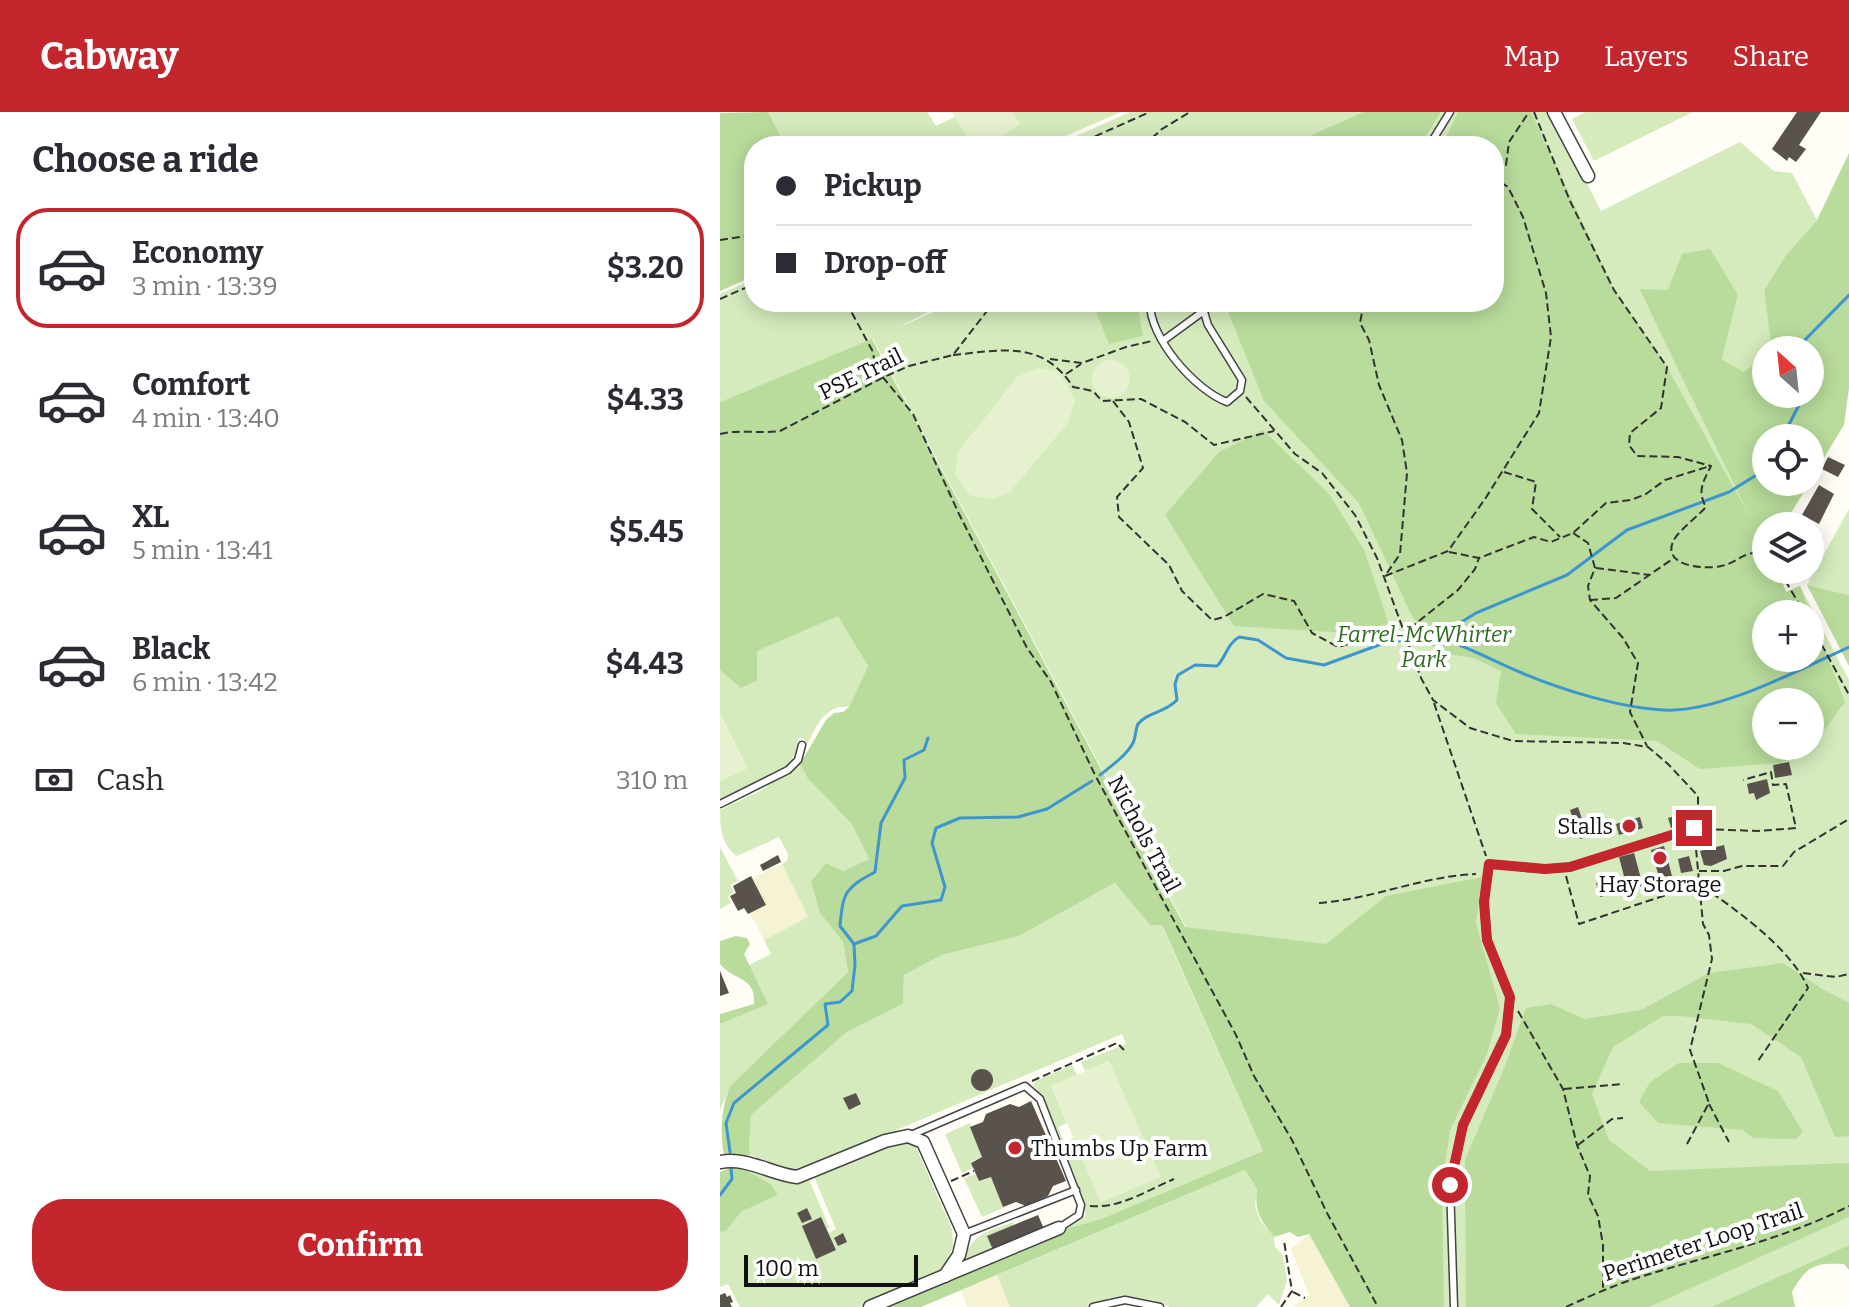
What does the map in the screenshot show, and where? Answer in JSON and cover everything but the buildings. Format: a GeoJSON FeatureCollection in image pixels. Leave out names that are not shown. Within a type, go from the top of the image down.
{"type":"FeatureCollection","features":[{"type":"Feature","properties":{"kind":"street"},"geometry":{"type":"LineString","coordinates":[[1554,112],[1588,176]]}},
{"type":"Feature","properties":{"kind":"street"},"geometry":{"type":"LineString","coordinates":[[720,1162],[736,1159],[797,1177],[885,1141],[908,1136],[923,1142],[964,1234],[959,1255],[945,1276]]}},
{"type":"Feature","properties":{"kind":"street"},"geometry":{"type":"LineString","coordinates":[[870,1307],[1059,1228]]}},
{"type":"Feature","properties":{"kind":"lane"},"geometry":{"type":"LineString","coordinates":[[1435,136],[1450,112]]}},
{"type":"Feature","properties":{"kind":"lane"},"geometry":{"type":"LineString","coordinates":[[1152,312],[1155,329],[1171,356],[1210,396],[1227,402],[1240,391],[1242,380],[1208,325],[1204,312],[1164,340]]}},
{"type":"Feature","properties":{"kind":"lane"},"geometry":{"type":"LineString","coordinates":[[720,804],[788,770],[798,760],[802,745]]}},
{"type":"Feature","properties":{"kind":"lane"},"geometry":{"type":"LineString","coordinates":[[1454,1307],[1450,1185],[1463,1125],[1506,1035],[1510,997],[1487,940],[1484,902],[1489,864],[1545,869],[1564,867],[1694,828]]}},
{"type":"Feature","properties":{"kind":"lane"},"geometry":{"type":"LineString","coordinates":[[908,1136],[1025,1086],[1040,1099],[1081,1205],[1079,1215],[1059,1228]]}},
{"type":"Feature","properties":{"kind":"lane"},"geometry":{"type":"LineString","coordinates":[[964,1234],[1076,1190]]}},
{"type":"Feature","properties":{"kind":"lane"},"geometry":{"type":"LineString","coordinates":[[1093,1307],[1125,1300],[1160,1307]]}},
{"type":"Feature","properties":{"kind":"path"},"geometry":{"type":"LineString","coordinates":[[1096,136],[1150,112]]}},
{"type":"Feature","properties":{"kind":"path"},"geometry":{"type":"LineString","coordinates":[[1504,166],[1509,142],[1529,112]]}},
{"type":"Feature","properties":{"kind":"path"},"geometry":{"type":"LineString","coordinates":[[1534,112],[1570,201],[1614,290],[1667,367],[1661,408],[1630,433],[1629,445],[1637,456],[1678,457],[1711,466]]}},
{"type":"Feature","properties":{"kind":"path"},"geometry":{"type":"LineString","coordinates":[[1154,136],[1187,113]]}},
{"type":"Feature","properties":{"kind":"path"},"geometry":{"type":"LineString","coordinates":[[1384,577],[1448,551],[1539,413],[1551,337],[1546,293],[1523,217],[1504,184]]}},
{"type":"Feature","properties":{"kind":"path"},"geometry":{"type":"LineString","coordinates":[[720,240],[744,236]]}},
{"type":"Feature","properties":{"kind":"path"},"geometry":{"type":"LineString","coordinates":[[720,299],[744,288]]}},
{"type":"Feature","properties":{"kind":"path","name":"Nichols Trail"},"geometry":{"type":"LineString","coordinates":[[851,312],[872,350],[877,370],[913,414],[959,514],[1027,648],[1051,682],[1095,775],[1236,1035],[1254,1076],[1292,1140],[1378,1307]]}},
{"type":"Feature","properties":{"kind":"path"},"geometry":{"type":"LineString","coordinates":[[953,355],[986,312]]}},
{"type":"Feature","properties":{"kind":"path"},"geometry":{"type":"LineString","coordinates":[[1362,312],[1360,323],[1369,340],[1379,385],[1402,440],[1407,473],[1400,554],[1384,577]]}},
{"type":"Feature","properties":{"kind":"path"},"geometry":{"type":"LineString","coordinates":[[1065,375],[1082,363],[1126,347],[1164,340]]}},
{"type":"Feature","properties":{"kind":"path","name":"PSE Trail"},"geometry":{"type":"LineString","coordinates":[[720,434],[780,431],[909,366],[953,355],[1004,350],[1082,363]]}},
{"type":"Feature","properties":{"kind":"path"},"geometry":{"type":"LineString","coordinates":[[1049,359],[1073,387],[1093,391],[1102,401],[1141,399],[1185,422],[1214,445],[1275,431]]}},
{"type":"Feature","properties":{"kind":"path"},"geometry":{"type":"LineString","coordinates":[[1240,391],[1295,454],[1322,473],[1355,515],[1384,577],[1421,678],[1433,700],[1489,864]]}},
{"type":"Feature","properties":{"kind":"path"},"geometry":{"type":"LineString","coordinates":[[1113,401],[1129,422],[1143,468],[1117,497],[1119,517],[1169,565],[1182,591],[1212,620],[1224,617],[1263,594],[1294,601],[1312,633],[1338,647],[1379,635],[1406,634],[1458,590],[1475,569],[1479,558]]}},
{"type":"Feature","properties":{"kind":"path"},"geometry":{"type":"LineString","coordinates":[[1711,466],[1700,496],[1706,507],[1676,538],[1672,547],[1675,557],[1686,566],[1700,569],[1724,566],[1752,553]]}},
{"type":"Feature","properties":{"kind":"path"},"geometry":{"type":"LineString","coordinates":[[1448,551],[1479,558],[1534,537],[1551,542],[1573,533],[1606,503],[1631,500],[1646,494],[1665,480],[1695,468],[1711,466]]}},
{"type":"Feature","properties":{"kind":"path"},"geometry":{"type":"LineString","coordinates":[[1502,472],[1536,482],[1532,509],[1560,537]]}},
{"type":"Feature","properties":{"kind":"path"},"geometry":{"type":"LineString","coordinates":[[1573,533],[1588,543],[1595,566],[1588,586],[1590,600],[1623,638],[1638,663],[1630,712],[1648,747],[1698,796],[1700,818],[1694,828],[1703,924],[1709,935],[1712,959],[1690,1050],[1709,1103],[1729,1142]]}},
{"type":"Feature","properties":{"kind":"path"},"geometry":{"type":"LineString","coordinates":[[1590,600],[1616,598],[1675,557]]}},
{"type":"Feature","properties":{"kind":"path"},"geometry":{"type":"LineString","coordinates":[[1595,566],[1651,575]]}},
{"type":"Feature","properties":{"kind":"path"},"geometry":{"type":"LineString","coordinates":[[1824,649],[1849,695]]}},
{"type":"Feature","properties":{"kind":"path"},"geometry":{"type":"LineString","coordinates":[[1433,700],[1470,728],[1513,741],[1623,743],[1648,747]]}},
{"type":"Feature","properties":{"kind":"path"},"geometry":{"type":"LineString","coordinates":[[1694,828],[1758,831],[1796,828],[1786,784],[1773,785],[1771,772],[1743,780]]}},
{"type":"Feature","properties":{"kind":"path"},"geometry":{"type":"LineString","coordinates":[[1698,871],[1724,871],[1742,866],[1783,866],[1794,852],[1849,819]]}},
{"type":"Feature","properties":{"kind":"path"},"geometry":{"type":"LineString","coordinates":[[1564,867],[1579,924],[1699,884]]}},
{"type":"Feature","properties":{"kind":"path"},"geometry":{"type":"LineString","coordinates":[[1319,903],[1345,901],[1449,875],[1490,874]]}},
{"type":"Feature","properties":{"kind":"path"},"geometry":{"type":"LineString","coordinates":[[1699,884],[1747,917],[1802,973],[1808,988],[1758,1061]]}},
{"type":"Feature","properties":{"kind":"path"},"geometry":{"type":"LineString","coordinates":[[1802,973],[1836,977],[1849,974]]}},
{"type":"Feature","properties":{"kind":"path"},"geometry":{"type":"LineString","coordinates":[[1510,997],[1563,1089],[1577,1145],[1590,1176],[1588,1195],[1598,1216],[1604,1268],[1603,1290]]}},
{"type":"Feature","properties":{"kind":"path"},"geometry":{"type":"LineString","coordinates":[[1025,1086],[1036,1078],[1117,1043],[1124,1050]]}},
{"type":"Feature","properties":{"kind":"path"},"geometry":{"type":"LineString","coordinates":[[1563,1089],[1624,1084]]}},
{"type":"Feature","properties":{"kind":"path"},"geometry":{"type":"LineString","coordinates":[[1687,1144],[1709,1103]]}},
{"type":"Feature","properties":{"kind":"path"},"geometry":{"type":"LineString","coordinates":[[1577,1145],[1612,1119],[1623,1118]]}},
{"type":"Feature","properties":{"kind":"path"},"geometry":{"type":"LineString","coordinates":[[943,1184],[974,1171]]}},
{"type":"Feature","properties":{"kind":"path"},"geometry":{"type":"LineString","coordinates":[[1081,1205],[1101,1207],[1117,1204],[1174,1179]]}},
{"type":"Feature","properties":{"kind":"path","name":"Perimeter Loop Trail"},"geometry":{"type":"LineString","coordinates":[[1566,1307],[1639,1277],[1719,1255],[1825,1218],[1849,1206]]}},
{"type":"Feature","properties":{"kind":"path"},"geometry":{"type":"LineString","coordinates":[[1281,1307],[1292,1291],[1284,1241]]}},
{"type":"Feature","properties":{"kind":"path"},"geometry":{"type":"LineString","coordinates":[[1292,1291],[1305,1298]]}},
{"type":"Feature","properties":{"kind":"shaded area"},"geometry":{"type":"Polygon","coordinates":[[[782,864],[808,917],[764,940],[750,913],[752,878],[782,864]]]}},
{"type":"Feature","properties":{"kind":"shaded area"},"geometry":{"type":"Polygon","coordinates":[[[1309,1234],[1350,1307],[1292,1307],[1309,1295],[1291,1249],[1309,1234]]]}},
{"type":"Feature","properties":{"kind":"shaded area"},"geometry":{"type":"Polygon","coordinates":[[[997,1275],[1010,1307],[967,1307],[961,1290],[997,1275]]]}},
{"type":"Feature","properties":{"kind":"green space"},"geometry":{"type":"Polygon","coordinates":[[[768,112],[927,112],[936,126],[955,117],[967,136],[781,136],[768,112]]]}},
{"type":"Feature","properties":{"kind":"green space"},"geometry":{"type":"Polygon","coordinates":[[[768,112],[781,136],[744,136],[744,280],[720,291],[720,113],[768,112]]]}},
{"type":"Feature","properties":{"kind":"green space"},"geometry":{"type":"Polygon","coordinates":[[[952,112],[1012,112],[1020,123],[1001,136],[968,136],[952,112]]]}},
{"type":"Feature","properties":{"kind":"green space"},"geometry":{"type":"Polygon","coordinates":[[[1012,112],[1121,112],[1065,136],[1001,136],[1019,124],[1012,112]]]}},
{"type":"Feature","properties":{"kind":"green space"},"geometry":{"type":"Polygon","coordinates":[[[1130,112],[1363,112],[1309,136],[1076,136],[1130,112]]]}},
{"type":"Feature","properties":{"kind":"green space"},"geometry":{"type":"Polygon","coordinates":[[[1363,112],[1441,112],[1425,136],[1309,136],[1363,112]]]}},
{"type":"Feature","properties":{"kind":"green space","name":"Farrel-McWhirter Park"},"geometry":{"type":"Polygon","coordinates":[[[1391,112],[1551,112],[1601,211],[1740,142],[1774,171],[1792,173],[1817,220],[1786,255],[1764,290],[1771,336],[1752,336],[1752,365],[1744,372],[1722,359],[1738,295],[1639,290],[1752,517],[1752,584],[1783,584],[1786,592],[1800,586],[1807,600],[1752,600],[1752,672],[1824,672],[1824,632],[1849,680],[1849,1245],[1711,1307],[1388,1307],[873,339],[720,402],[720,294],[744,283],[744,312],[928,312],[897,328],[933,312],[1504,312],[1504,136],[1336,136],[1391,112]]]}},
{"type":"Feature","properties":{"kind":"green space"},"geometry":{"type":"Polygon","coordinates":[[[1458,112],[1531,112],[1614,290],[1667,367],[1751,519],[1639,289],[1668,290],[1682,254],[1710,249],[1738,295],[1722,359],[1744,372],[1752,365],[1752,408],[1824,408],[1824,336],[1770,336],[1764,290],[1786,255],[1817,220],[1849,153],[1849,388],[1844,425],[1824,458],[1824,424],[1752,424],[1752,496],[1801,496],[1792,512],[1752,512],[1752,584],[1783,584],[1786,592],[1800,586],[1805,600],[1752,600],[1752,672],[1824,672],[1824,648],[1845,702],[1824,730],[1824,688],[1752,688],[1752,760],[1788,760],[1700,769],[1657,741],[1516,734],[1496,703],[1501,671],[1473,658],[1436,652],[1411,614],[1359,503],[1264,401],[1228,312],[1504,312],[1504,136],[1447,136],[1458,112]]]}},
{"type":"Feature","properties":{"kind":"green space"},"geometry":{"type":"Polygon","coordinates":[[[1586,112],[1693,112],[1594,161],[1572,119],[1586,112]]]}},
{"type":"Feature","properties":{"kind":"green space"},"geometry":{"type":"Polygon","coordinates":[[[1096,312],[1139,312],[1143,336],[1109,344],[1096,312]]]}},
{"type":"Feature","properties":{"kind":"green space"},"geometry":{"type":"Polygon","coordinates":[[[872,339],[1185,927],[1326,944],[1386,896],[1482,877],[1476,923],[1500,1008],[1487,1054],[1450,1130],[1442,1186],[1444,1307],[1350,1307],[1309,1234],[1298,1237],[1290,1232],[1274,1237],[1269,1231],[1257,1209],[1257,1189],[1245,1170],[921,1307],[888,1307],[1061,1230],[1101,1219],[1263,1151],[1162,925],[1150,925],[1115,883],[1019,936],[942,955],[904,975],[903,1004],[847,1032],[751,1115],[751,1155],[724,1156],[722,1121],[730,1086],[848,972],[843,942],[820,913],[811,882],[826,863],[843,871],[869,859],[851,823],[808,779],[800,764],[826,720],[849,707],[868,666],[838,616],[757,651],[757,680],[741,688],[720,670],[720,402],[872,339]]]}},
{"type":"Feature","properties":{"kind":"green space"},"geometry":{"type":"Polygon","coordinates":[[[1111,360],[1124,366],[1130,379],[1124,392],[1111,398],[1098,392],[1092,379],[1098,366],[1111,360]]]}},
{"type":"Feature","properties":{"kind":"green space"},"geometry":{"type":"Polygon","coordinates":[[[1038,368],[1060,372],[1075,401],[1068,423],[1010,492],[993,499],[969,495],[955,474],[958,452],[1017,377],[1038,368]]]}},
{"type":"Feature","properties":{"kind":"green space"},"geometry":{"type":"Polygon","coordinates":[[[1263,430],[1329,494],[1364,550],[1389,624],[1346,633],[1234,626],[1165,515],[1219,452],[1263,430]]]}},
{"type":"Feature","properties":{"kind":"green space"},"geometry":{"type":"Polygon","coordinates":[[[1849,509],[1849,595],[1807,585],[1824,584],[1824,554],[1849,509]]]}},
{"type":"Feature","properties":{"kind":"green space"},"geometry":{"type":"Polygon","coordinates":[[[1807,585],[1849,595],[1849,666],[1824,618],[1824,600],[1815,600],[1807,585]]]}},
{"type":"Feature","properties":{"kind":"green space"},"geometry":{"type":"Polygon","coordinates":[[[838,615],[868,666],[849,707],[840,707],[826,714],[805,749],[804,738],[798,738],[796,751],[787,767],[720,799],[720,781],[747,768],[720,714],[720,670],[742,687],[756,651],[838,615]]]}},
{"type":"Feature","properties":{"kind":"green space"},"geometry":{"type":"Polygon","coordinates":[[[720,714],[747,768],[720,781],[720,714]]]}},
{"type":"Feature","properties":{"kind":"green space"},"geometry":{"type":"Polygon","coordinates":[[[800,764],[808,779],[851,823],[869,859],[843,871],[820,913],[843,942],[848,972],[730,1086],[720,1110],[720,1024],[767,1004],[749,965],[771,954],[764,940],[808,917],[782,864],[787,861],[788,854],[779,837],[737,856],[725,842],[720,810],[760,791],[800,764]]]}},
{"type":"Feature","properties":{"kind":"green space"},"geometry":{"type":"Polygon","coordinates":[[[720,847],[738,881],[730,885],[734,892],[728,896],[731,903],[720,909],[720,847]]]}},
{"type":"Feature","properties":{"kind":"green space"},"geometry":{"type":"Polygon","coordinates":[[[1115,883],[1150,925],[1161,924],[1263,1151],[1101,1219],[1061,1230],[1086,1217],[1083,1197],[1043,1096],[1033,1085],[1072,1065],[1077,1075],[1051,1086],[1067,1123],[1058,1127],[1064,1142],[1074,1138],[1101,1202],[1109,1061],[1085,1071],[1081,1062],[1126,1044],[1122,1034],[796,1173],[751,1155],[751,1115],[847,1032],[903,1004],[904,975],[942,955],[1019,936],[1115,883]]]}},
{"type":"Feature","properties":{"kind":"green space"},"geometry":{"type":"Polygon","coordinates":[[[736,936],[747,938],[750,944],[744,954],[768,1004],[720,1024],[720,1014],[754,1004],[752,988],[720,964],[720,941],[736,936]]]}},
{"type":"Feature","properties":{"kind":"green space"},"geometry":{"type":"Polygon","coordinates":[[[1783,963],[1849,1003],[1849,1136],[1835,1137],[1801,1057],[1751,1024],[1663,1016],[1613,1047],[1592,1094],[1609,1140],[1650,1171],[1849,1163],[1849,1217],[1649,1307],[1466,1307],[1465,1160],[1526,1008],[1551,1004],[1584,1019],[1641,1010],[1709,973],[1783,963]]]}},
{"type":"Feature","properties":{"kind":"green space"},"geometry":{"type":"Polygon","coordinates":[[[1109,1061],[1161,1177],[1101,1202],[1051,1086],[1109,1061]]]}},
{"type":"Feature","properties":{"kind":"green space"},"geometry":{"type":"Polygon","coordinates":[[[1679,1063],[1718,1063],[1778,1091],[1803,1132],[1796,1139],[1753,1138],[1743,1130],[1658,1123],[1639,1102],[1650,1082],[1679,1063]]]}},
{"type":"Feature","properties":{"kind":"green space"},"geometry":{"type":"Polygon","coordinates":[[[970,1123],[982,1157],[971,1162],[973,1168],[962,1173],[945,1134],[970,1123]]]}},
{"type":"Feature","properties":{"kind":"green space"},"geometry":{"type":"Polygon","coordinates":[[[903,1142],[916,1147],[952,1229],[953,1247],[943,1268],[859,1307],[740,1307],[728,1284],[720,1287],[720,1232],[726,1231],[741,1212],[778,1195],[771,1184],[737,1165],[789,1180],[809,1179],[829,1233],[836,1229],[814,1177],[885,1146],[903,1142]]]}},
{"type":"Feature","properties":{"kind":"green space"},"geometry":{"type":"Polygon","coordinates":[[[737,1165],[771,1184],[778,1195],[741,1212],[726,1231],[720,1232],[720,1172],[737,1165]]]}},
{"type":"Feature","properties":{"kind":"green space"},"geometry":{"type":"Polygon","coordinates":[[[1245,1170],[1257,1189],[1255,1206],[1261,1222],[1274,1237],[1275,1247],[1283,1255],[1287,1280],[1279,1305],[1268,1294],[1256,1307],[1170,1307],[1131,1297],[1110,1298],[1086,1307],[1010,1307],[997,1275],[1245,1170]]]}},
{"type":"Feature","properties":{"kind":"green space"},"geometry":{"type":"Polygon","coordinates":[[[976,1174],[979,1181],[991,1177],[1005,1207],[982,1217],[964,1178],[976,1174]]]}},
{"type":"Feature","properties":{"kind":"green space"},"geometry":{"type":"Polygon","coordinates":[[[1013,1222],[1014,1225],[994,1250],[962,1264],[975,1240],[1013,1222]]]}},
{"type":"Feature","properties":{"kind":"green space"},"geometry":{"type":"Polygon","coordinates":[[[1849,1245],[1849,1270],[1844,1264],[1834,1264],[1818,1265],[1807,1271],[1792,1292],[1795,1307],[1711,1307],[1849,1245]]]}},
{"type":"Feature","properties":{"kind":"waterway"},"geometry":{"type":"LineString","coordinates":[[1809,336],[1849,295]]}},
{"type":"Feature","properties":{"kind":"waterway"},"geometry":{"type":"LineString","coordinates":[[1789,424],[1797,408]]}},
{"type":"Feature","properties":{"kind":"waterway"},"geometry":{"type":"LineString","coordinates":[[1100,775],[1130,748],[1142,720],[1177,700],[1175,684],[1178,675],[1195,665],[1217,666],[1239,637],[1258,640],[1286,658],[1324,665],[1387,642],[1437,637],[1476,613],[1567,575],[1627,530],[1729,492],[1752,478]]}},
{"type":"Feature","properties":{"kind":"waterway"},"geometry":{"type":"LineString","coordinates":[[1437,637],[1573,692],[1629,706],[1664,710],[1709,705],[1733,697],[1849,647]]}},
{"type":"Feature","properties":{"kind":"waterway"},"geometry":{"type":"LineString","coordinates":[[854,944],[840,926],[844,898],[857,882],[875,872],[881,823],[905,778],[904,760],[924,750],[928,738]]}},
{"type":"Feature","properties":{"kind":"waterway"},"geometry":{"type":"LineString","coordinates":[[730,1152],[726,1123],[734,1103],[828,1025],[825,1004],[840,1002],[852,991],[854,944],[876,936],[902,906],[941,900],[945,887],[932,843],[936,828],[960,818],[1018,817],[1047,809],[1092,781]]}},
{"type":"Feature","properties":{"kind":"waterway"},"geometry":{"type":"LineString","coordinates":[[720,1195],[732,1179],[731,1168]]}},
{"type":"Feature","properties":{"kind":"place","name":"Stalls"},"geometry":{"type":"Point","coordinates":[1629,826]}},
{"type":"Feature","properties":{"kind":"place","name":"Hay Storage"},"geometry":{"type":"Point","coordinates":[1660,858]}},
{"type":"Feature","properties":{"kind":"place","name":"Thumbs Up Farm"},"geometry":{"type":"Point","coordinates":[1015,1148]}},
{"type":"Feature","properties":{"kind":"route"},"geometry":{"type":"LineString","coordinates":[[1450,1185],[1463,1125],[1506,1035],[1510,997],[1487,940],[1484,902],[1489,864],[1545,869],[1570,867],[1694,828]]}}]}
